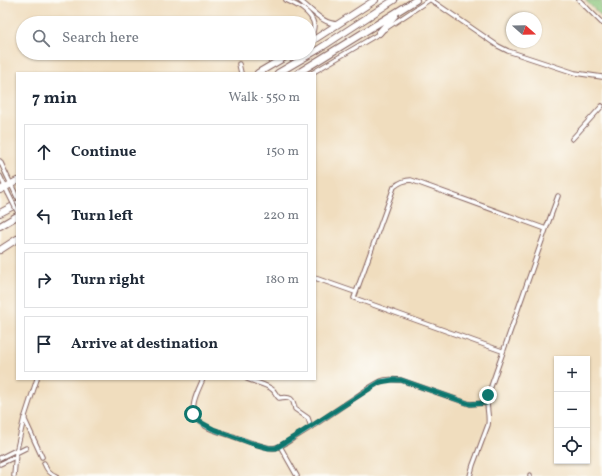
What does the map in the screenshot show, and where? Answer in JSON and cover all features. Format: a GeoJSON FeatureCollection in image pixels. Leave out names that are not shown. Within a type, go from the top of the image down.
{"type":"FeatureCollection","features":[{"type":"Feature","properties":{"kind":"highway"},"geometry":{"type":"LineString","coordinates":[[316,38],[375,0]]}},
{"type":"Feature","properties":{"kind":"highway"},"geometry":{"type":"LineString","coordinates":[[316,51],[394,0]]}},
{"type":"Feature","properties":{"kind":"highway"},"geometry":{"type":"LineString","coordinates":[[300,72],[416,0]]}},
{"type":"Feature","properties":{"kind":"highway"},"geometry":{"type":"LineString","coordinates":[[379,33],[399,11]]}},
{"type":"Feature","properties":{"kind":"highway"},"geometry":{"type":"LineString","coordinates":[[260,72],[280,60]]}},
{"type":"Feature","properties":{"kind":"highway"},"geometry":{"type":"LineString","coordinates":[[280,72],[300,60]]}},
{"type":"Feature","properties":{"kind":"highway"},"geometry":{"type":"LineString","coordinates":[[8,189],[16,182]]}},
{"type":"Feature","properties":{"kind":"highway"},"geometry":{"type":"LineString","coordinates":[[0,213],[16,205]]}},
{"type":"Feature","properties":{"kind":"highway"},"geometry":{"type":"LineString","coordinates":[[0,226],[16,217]]}},
{"type":"Feature","properties":{"kind":"highway"},"geometry":{"type":"LineString","coordinates":[[0,250],[16,240]]}},
{"type":"Feature","properties":{"kind":"street"},"geometry":{"type":"LineString","coordinates":[[286,0],[293,3],[310,16]]}},
{"type":"Feature","properties":{"kind":"street"},"geometry":{"type":"LineString","coordinates":[[299,0],[322,19],[333,24],[339,24]]}},
{"type":"Feature","properties":{"kind":"street"},"geometry":{"type":"LineString","coordinates":[[314,72],[379,33],[430,0],[508,52],[575,73],[602,77]]}},
{"type":"Feature","properties":{"kind":"street"},"geometry":{"type":"LineString","coordinates":[[579,0],[602,23]]}},
{"type":"Feature","properties":{"kind":"street"},"geometry":{"type":"LineString","coordinates":[[239,64],[241,72]]}},
{"type":"Feature","properties":{"kind":"street"},"geometry":{"type":"LineString","coordinates":[[572,139],[602,106]]}},
{"type":"Feature","properties":{"kind":"street"},"geometry":{"type":"LineString","coordinates":[[0,161],[8,189],[16,209]]}},
{"type":"Feature","properties":{"kind":"street"},"geometry":{"type":"LineString","coordinates":[[0,176],[8,189],[16,196]]}},
{"type":"Feature","properties":{"kind":"street"},"geometry":{"type":"LineString","coordinates":[[502,351],[354,298],[355,292],[394,187],[402,181],[411,180],[546,229]]}},
{"type":"Feature","properties":{"kind":"street"},"geometry":{"type":"LineString","coordinates":[[470,476],[488,425],[489,419],[486,403],[489,390],[558,196]]}},
{"type":"Feature","properties":{"kind":"street"},"geometry":{"type":"LineString","coordinates":[[316,278],[355,292]]}},
{"type":"Feature","properties":{"kind":"street"},"geometry":{"type":"LineString","coordinates":[[14,476],[16,453],[25,413],[37,380]]}},
{"type":"Feature","properties":{"kind":"street"},"geometry":{"type":"LineString","coordinates":[[203,380],[194,401],[194,416],[198,421],[213,429],[269,448],[276,448],[280,446],[362,393],[385,380],[401,380],[470,404],[486,403]]}},
{"type":"Feature","properties":{"kind":"street"},"geometry":{"type":"LineString","coordinates":[[250,380],[272,389],[279,398],[285,396],[290,398],[293,401],[295,409],[308,418],[311,427]]}},
{"type":"Feature","properties":{"kind":"street"},"geometry":{"type":"LineString","coordinates":[[25,413],[25,420],[42,457]]}},
{"type":"Feature","properties":{"kind":"street"},"geometry":{"type":"LineString","coordinates":[[280,446],[297,476]]}},
{"type":"Feature","properties":{"kind":"street"},"geometry":{"type":"LineString","coordinates":[[0,464],[26,448]]}},
{"type":"Feature","properties":{"kind":"street"},"geometry":{"type":"LineString","coordinates":[[0,458],[16,453]]}},
{"type":"Feature","properties":{"kind":"street"},"geometry":{"type":"LineString","coordinates":[[44,463],[48,471],[56,476]]}},
{"type":"Feature","properties":{"kind":"green space"},"geometry":{"type":"Polygon","coordinates":[[[585,0],[602,0],[602,17],[585,0]]]}},
{"type":"Feature","properties":{"kind":"route"},"geometry":{"type":"LineString","coordinates":[[193,414],[198,421],[205,426],[251,443],[269,448],[276,448],[385,380],[401,380],[470,404],[486,403],[488,395]]}}]}
